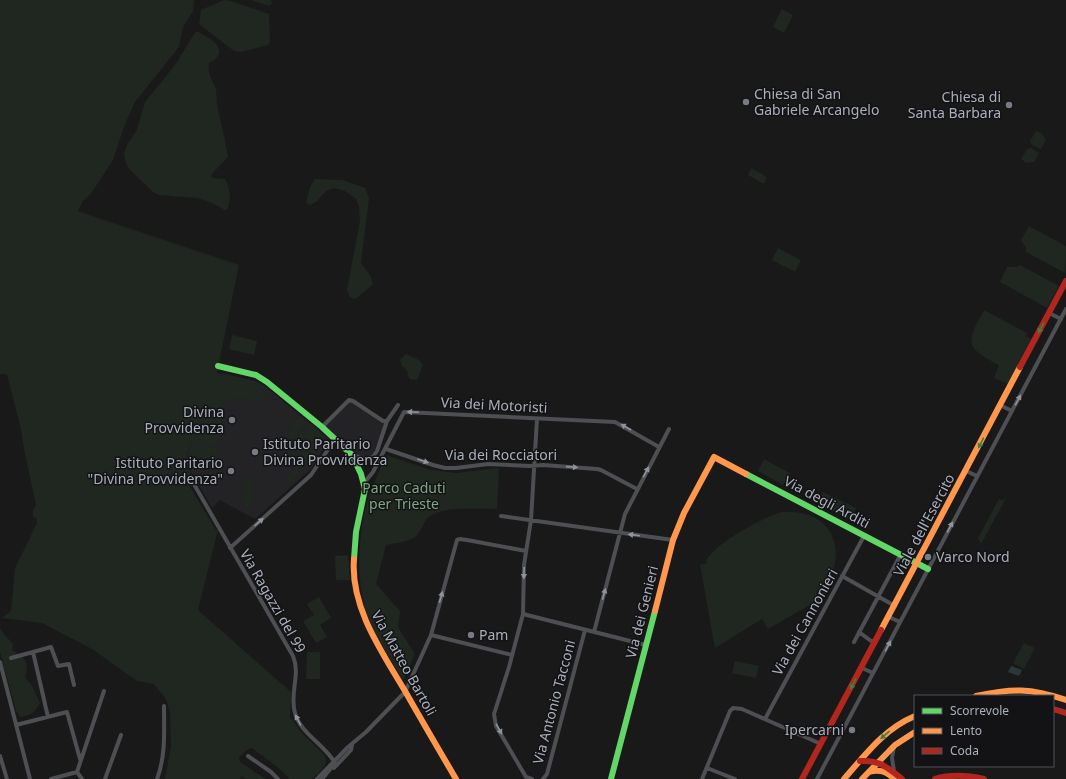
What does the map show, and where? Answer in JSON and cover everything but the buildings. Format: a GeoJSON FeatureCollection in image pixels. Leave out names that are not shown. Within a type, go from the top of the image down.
{"type":"FeatureCollection","features":[{"type":"Feature","properties":{"kind":"street","name":"Viale dell'Esercito"},"geometry":{"type":"LineString","coordinates":[[802,779],[1066,281]]}},
{"type":"Feature","properties":{"kind":"street","name":"Viale dell'Esercito"},"geometry":{"type":"LineString","coordinates":[[817,779],[1066,309]]}},
{"type":"Feature","properties":{"kind":"street"},"geometry":{"type":"LineString","coordinates":[[1049,313],[1060,319]]}},
{"type":"Feature","properties":{"kind":"street","name":"Via Matteo Bartoli"},"geometry":{"type":"LineString","coordinates":[[218,366],[256,375],[267,382],[322,427],[355,460],[364,483],[364,497],[355,539],[353,568],[355,587],[361,610],[368,627],[456,779]]}},
{"type":"Feature","properties":{"kind":"street"},"geometry":{"type":"LineString","coordinates":[[322,427],[349,400],[387,422]]}},
{"type":"Feature","properties":{"kind":"street"},"geometry":{"type":"LineString","coordinates":[[352,456],[365,459],[374,456],[387,422],[398,405]]}},
{"type":"Feature","properties":{"kind":"street"},"geometry":{"type":"LineString","coordinates":[[1000,406],[1012,411]]}},
{"type":"Feature","properties":{"kind":"street","name":"Via dei Motoristi"},"geometry":{"type":"LineString","coordinates":[[364,483],[373,472],[386,449],[404,412],[615,422],[660,447]]}},
{"type":"Feature","properties":{"kind":"street","name":"Via Antonio Tacconi"},"geometry":{"type":"LineString","coordinates":[[532,779],[526,776],[495,724],[494,712],[501,693],[523,614],[526,551],[531,520],[537,419]]}},
{"type":"Feature","properties":{"kind":"street"},"geometry":{"type":"LineString","coordinates":[[594,632],[627,509],[669,429]]}},
{"type":"Feature","properties":{"kind":"street"},"geometry":{"type":"LineString","coordinates":[[230,548],[311,475],[335,439]]}},
{"type":"Feature","properties":{"kind":"street","name":"Via dei Rocciatori"},"geometry":{"type":"LineString","coordinates":[[386,449],[445,468],[488,464],[534,465],[601,470],[637,489]]}},
{"type":"Feature","properties":{"kind":"street","name":"Via degli Arditi"},"geometry":{"type":"LineString","coordinates":[[714,457],[901,554],[928,570]]}},
{"type":"Feature","properties":{"kind":"street","name":"Via dei Genieri"},"geometry":{"type":"LineString","coordinates":[[611,779],[673,540],[680,522],[714,457]]}},
{"type":"Feature","properties":{"kind":"street"},"geometry":{"type":"LineString","coordinates":[[966,471],[977,476]]}},
{"type":"Feature","properties":{"kind":"street","name":"Via Ragazzi del 99"},"geometry":{"type":"LineString","coordinates":[[195,486],[295,660],[297,673],[293,693],[293,706],[296,717],[302,727],[334,761]]}},
{"type":"Feature","properties":{"kind":"street"},"geometry":{"type":"LineString","coordinates":[[501,516],[673,540]]}},
{"type":"Feature","properties":{"kind":"street","name":"Via dei Cannonieri"},"geometry":{"type":"LineString","coordinates":[[765,719],[864,536]]}},
{"type":"Feature","properties":{"kind":"street"},"geometry":{"type":"LineString","coordinates":[[317,779],[405,692],[431,635],[457,540],[460,539],[526,551]]}},
{"type":"Feature","properties":{"kind":"street"},"geometry":{"type":"LineString","coordinates":[[854,642],[901,554]]}},
{"type":"Feature","properties":{"kind":"street"},"geometry":{"type":"LineString","coordinates":[[842,576],[895,606]]}},
{"type":"Feature","properties":{"kind":"street"},"geometry":{"type":"LineString","coordinates":[[523,614],[646,645]]}},
{"type":"Feature","properties":{"kind":"street"},"geometry":{"type":"LineString","coordinates":[[889,616],[900,622]]}},
{"type":"Feature","properties":{"kind":"street","name":"Via Antonio Tacconi"},"geometry":{"type":"LineString","coordinates":[[543,779],[547,774],[585,630]]}},
{"type":"Feature","properties":{"kind":"street"},"geometry":{"type":"LineString","coordinates":[[859,632],[872,641],[876,641]]}},
{"type":"Feature","properties":{"kind":"street"},"geometry":{"type":"LineString","coordinates":[[431,635],[512,655]]}},
{"type":"Feature","properties":{"kind":"street"},"geometry":{"type":"LineString","coordinates":[[10,658],[51,648],[58,666],[69,664],[74,685]]}},
{"type":"Feature","properties":{"kind":"street"},"geometry":{"type":"LineString","coordinates":[[32,652],[48,717]]}},
{"type":"Feature","properties":{"kind":"street"},"geometry":{"type":"LineString","coordinates":[[0,662],[2,677],[30,779]]}},
{"type":"Feature","properties":{"kind":"street"},"geometry":{"type":"LineString","coordinates":[[862,668],[873,673]]}},
{"type":"Feature","properties":{"kind":"street"},"geometry":{"type":"LineString","coordinates":[[980,695],[1001,690],[1020,689],[1041,691],[1052,695]]}},
{"type":"Feature","properties":{"kind":"street"},"geometry":{"type":"LineString","coordinates":[[82,779],[77,772],[80,760],[104,691]]}},
{"type":"Feature","properties":{"kind":"street"},"geometry":{"type":"LineString","coordinates":[[1054,696],[1066,700]]}},
{"type":"Feature","properties":{"kind":"street"},"geometry":{"type":"LineString","coordinates":[[157,779],[162,765],[164,749],[164,706]]}},
{"type":"Feature","properties":{"kind":"street"},"geometry":{"type":"LineString","coordinates":[[702,779],[731,708],[735,707],[742,709],[821,744]]}},
{"type":"Feature","properties":{"kind":"street"},"geometry":{"type":"LineString","coordinates":[[1054,709],[1066,713]]}},
{"type":"Feature","properties":{"kind":"street"},"geometry":{"type":"LineString","coordinates":[[16,725],[67,712],[80,760]]}},
{"type":"Feature","properties":{"kind":"street"},"geometry":{"type":"LineString","coordinates":[[844,779],[886,733],[901,722],[914,716]]}},
{"type":"Feature","properties":{"kind":"street"},"geometry":{"type":"LineString","coordinates":[[862,779],[894,745],[914,733]]}},
{"type":"Feature","properties":{"kind":"street"},"geometry":{"type":"LineString","coordinates":[[105,779],[121,735]]}},
{"type":"Feature","properties":{"kind":"street"},"geometry":{"type":"LineString","coordinates":[[323,779],[351,750],[352,745]]}},
{"type":"Feature","properties":{"kind":"street"},"geometry":{"type":"LineString","coordinates":[[894,745],[892,758],[894,772]]}},
{"type":"Feature","properties":{"kind":"street"},"geometry":{"type":"LineString","coordinates":[[0,756],[7,779]]}},
{"type":"Feature","properties":{"kind":"street"},"geometry":{"type":"LineString","coordinates":[[248,756],[271,772],[278,779]]}},
{"type":"Feature","properties":{"kind":"street"},"geometry":{"type":"LineString","coordinates":[[323,779],[335,764],[334,761]]}},
{"type":"Feature","properties":{"kind":"street"},"geometry":{"type":"LineString","coordinates":[[860,761],[877,762],[888,766],[902,779]]}},
{"type":"Feature","properties":{"kind":"street"},"geometry":{"type":"LineString","coordinates":[[707,768],[735,779]]}},
{"type":"Feature","properties":{"kind":"street"},"geometry":{"type":"LineString","coordinates":[[868,772],[882,770],[894,779]]}},
{"type":"Feature","properties":{"kind":"street"},"geometry":{"type":"LineString","coordinates":[[51,779],[77,772]]}},
{"type":"Feature","properties":{"kind":"street"},"geometry":{"type":"LineString","coordinates":[[935,779],[957,774],[984,779]]}},
{"type":"Feature","properties":{"kind":"shaded area","name":"Istituto Paritario Divina Provvidenza"},"geometry":{"type":"Polygon","coordinates":[[[222,373],[255,381],[265,386],[329,439],[312,468],[255,519],[220,500],[212,508],[185,460],[222,373]]]}},
{"type":"Feature","properties":{"kind":"shaded area"},"geometry":{"type":"Polygon","coordinates":[[[349,401],[386,423],[372,456],[366,458],[352,454],[324,427],[349,401]]]}},
{"type":"Feature","properties":{"kind":"shaded area"},"geometry":{"type":"Polygon","coordinates":[[[1011,666],[1022,670],[1019,676],[1008,672],[1011,666]]]}},
{"type":"Feature","properties":{"kind":"green space"},"geometry":{"type":"Polygon","coordinates":[[[0,0],[194,0],[193,11],[183,27],[179,47],[135,102],[125,124],[113,160],[90,195],[83,201],[78,211],[239,265],[217,373],[255,381],[265,386],[262,391],[269,396],[265,400],[233,397],[223,403],[220,444],[190,445],[219,447],[217,462],[189,460],[190,446],[186,457],[188,468],[197,482],[190,487],[216,530],[218,530],[198,610],[291,692],[290,717],[302,733],[325,756],[326,760],[323,769],[312,779],[290,779],[276,766],[252,748],[246,751],[239,758],[240,762],[267,779],[245,779],[242,776],[240,779],[165,779],[171,746],[170,714],[166,699],[154,684],[137,681],[92,649],[42,623],[2,618],[11,611],[15,568],[37,523],[36,518],[33,517],[33,510],[36,505],[21,429],[7,375],[0,374],[0,0]]]}},
{"type":"Feature","properties":{"kind":"green space"},"geometry":{"type":"Polygon","coordinates":[[[224,0],[269,14],[270,42],[268,45],[241,52],[234,51],[199,24],[201,10],[224,0]]]}},
{"type":"Feature","properties":{"kind":"green space"},"geometry":{"type":"Polygon","coordinates":[[[251,0],[271,0],[272,4],[269,6],[251,0]]]}},
{"type":"Feature","properties":{"kind":"green space"},"geometry":{"type":"Polygon","coordinates":[[[782,9],[793,15],[784,33],[773,27],[782,9]]]}},
{"type":"Feature","properties":{"kind":"green space"},"geometry":{"type":"Polygon","coordinates":[[[196,31],[213,41],[219,49],[217,57],[209,63],[209,70],[216,90],[217,105],[228,157],[211,175],[213,178],[225,179],[227,182],[230,198],[229,205],[225,210],[210,202],[198,198],[159,195],[153,192],[128,168],[125,160],[124,153],[128,143],[136,132],[145,102],[175,65],[196,31]]]}},
{"type":"Feature","properties":{"kind":"green space"},"geometry":{"type":"Polygon","coordinates":[[[1036,131],[1041,133],[1046,139],[1041,149],[1032,145],[1030,141],[1036,131]]]}},
{"type":"Feature","properties":{"kind":"green space"},"geometry":{"type":"Polygon","coordinates":[[[1031,148],[1039,153],[1034,162],[1026,163],[1021,159],[1027,149],[1031,148]]]}},
{"type":"Feature","properties":{"kind":"green space"},"geometry":{"type":"Polygon","coordinates":[[[751,168],[767,177],[764,184],[748,175],[751,168]]]}},
{"type":"Feature","properties":{"kind":"green space"},"geometry":{"type":"Polygon","coordinates":[[[315,179],[343,180],[365,188],[369,198],[361,263],[370,275],[373,284],[357,298],[353,299],[350,297],[347,290],[360,220],[359,207],[356,199],[345,191],[334,188],[326,191],[316,202],[310,205],[306,203],[310,187],[315,179]]]}},
{"type":"Feature","properties":{"kind":"green space"},"geometry":{"type":"Polygon","coordinates":[[[1029,226],[1066,246],[1065,273],[1026,252],[1026,248],[1021,240],[1029,226]]]}},
{"type":"Feature","properties":{"kind":"green space"},"geometry":{"type":"Polygon","coordinates":[[[778,248],[801,260],[795,272],[772,260],[778,248]]]}},
{"type":"Feature","properties":{"kind":"green space"},"geometry":{"type":"Polygon","coordinates":[[[1020,265],[1059,286],[1047,308],[1000,282],[1007,267],[1017,267],[1020,265]]]}},
{"type":"Feature","properties":{"kind":"green space"},"geometry":{"type":"Polygon","coordinates":[[[984,310],[1027,333],[1026,336],[1031,339],[1008,384],[994,378],[999,365],[979,353],[974,348],[972,343],[974,330],[984,310]]]}},
{"type":"Feature","properties":{"kind":"green space"},"geometry":{"type":"Polygon","coordinates":[[[232,335],[257,341],[254,355],[229,349],[232,335]]]}},
{"type":"Feature","properties":{"kind":"green space"},"geometry":{"type":"Polygon","coordinates":[[[406,354],[419,360],[423,365],[416,380],[410,379],[407,370],[402,366],[400,360],[406,354]]]}},
{"type":"Feature","properties":{"kind":"green space"},"geometry":{"type":"Polygon","coordinates":[[[299,417],[306,424],[290,441],[283,434],[299,417]]]}},
{"type":"Feature","properties":{"kind":"green space"},"geometry":{"type":"Polygon","coordinates":[[[311,423],[325,437],[299,464],[286,449],[311,423]]]}},
{"type":"Feature","properties":{"kind":"green space"},"geometry":{"type":"Polygon","coordinates":[[[320,443],[323,445],[288,484],[284,480],[320,443]]]}},
{"type":"Feature","properties":{"kind":"green space","name":"Parco Caduti per Trieste"},"geometry":{"type":"Polygon","coordinates":[[[386,455],[431,470],[456,473],[499,468],[497,509],[453,509],[436,513],[424,522],[420,532],[412,539],[386,545],[376,584],[400,611],[398,627],[415,654],[403,680],[376,636],[367,616],[361,588],[359,558],[364,515],[371,492],[386,455]]]}},
{"type":"Feature","properties":{"kind":"green space"},"geometry":{"type":"Polygon","coordinates":[[[764,459],[790,473],[783,485],[758,471],[764,459]]]}},
{"type":"Feature","properties":{"kind":"green space"},"geometry":{"type":"Polygon","coordinates":[[[245,476],[253,477],[252,509],[243,506],[245,476]]]}},
{"type":"Feature","properties":{"kind":"green space"},"geometry":{"type":"Polygon","coordinates":[[[823,492],[856,508],[850,519],[817,503],[823,492]]]}},
{"type":"Feature","properties":{"kind":"green space"},"geometry":{"type":"Polygon","coordinates":[[[1005,497],[1006,498],[981,544],[978,538],[999,499],[1003,501],[1005,497]]]}},
{"type":"Feature","properties":{"kind":"green space"},"geometry":{"type":"Polygon","coordinates":[[[781,512],[797,512],[810,515],[821,522],[829,530],[834,541],[836,553],[834,566],[824,594],[819,601],[768,629],[762,619],[715,648],[700,565],[707,563],[706,560],[712,553],[729,539],[762,520],[781,512]]]}},
{"type":"Feature","properties":{"kind":"green space"},"geometry":{"type":"Polygon","coordinates":[[[348,555],[350,580],[336,580],[335,556],[348,555]]]}},
{"type":"Feature","properties":{"kind":"green space"},"geometry":{"type":"Polygon","coordinates":[[[319,597],[331,618],[320,625],[327,637],[316,643],[303,621],[314,615],[307,604],[319,597]]]}},
{"type":"Feature","properties":{"kind":"green space"},"geometry":{"type":"Polygon","coordinates":[[[0,629],[13,644],[12,650],[20,655],[27,664],[25,678],[31,684],[40,703],[35,711],[27,716],[20,717],[16,711],[0,652],[0,629]]]}},
{"type":"Feature","properties":{"kind":"green space"},"geometry":{"type":"Polygon","coordinates":[[[1024,643],[1035,648],[1024,669],[1013,663],[1024,643]]]}},
{"type":"Feature","properties":{"kind":"green space"},"geometry":{"type":"Polygon","coordinates":[[[307,652],[320,652],[320,679],[306,679],[307,652]]]}},
{"type":"Feature","properties":{"kind":"green space"},"geometry":{"type":"Polygon","coordinates":[[[735,661],[759,666],[756,678],[732,673],[735,661]]]}},
{"type":"Feature","properties":{"kind":"traffic: fast"},"geometry":{"type":"LineString","coordinates":[[218,366],[256,375],[267,382],[322,427],[352,455],[361,474],[365,489],[356,532],[354,559]]}},
{"type":"Feature","properties":{"kind":"traffic: fast"},"geometry":{"type":"LineString","coordinates":[[746,474],[928,569]]}},
{"type":"Feature","properties":{"kind":"traffic: fast"},"geometry":{"type":"LineString","coordinates":[[611,779],[655,611]]}},
{"type":"Feature","properties":{"kind":"traffic: slow"},"geometry":{"type":"LineString","coordinates":[[881,630],[1020,367]]}},
{"type":"Feature","properties":{"kind":"traffic: slow"},"geometry":{"type":"LineString","coordinates":[[655,611],[673,540],[684,513],[714,457],[746,474]]}},
{"type":"Feature","properties":{"kind":"traffic: slow"},"geometry":{"type":"LineString","coordinates":[[354,559],[354,577],[357,594],[362,612],[369,628],[456,779]]}},
{"type":"Feature","properties":{"kind":"traffic: slow"},"geometry":{"type":"LineString","coordinates":[[982,695],[1021,690],[1050,695]]}},
{"type":"Feature","properties":{"kind":"traffic: slow"},"geometry":{"type":"LineString","coordinates":[[1054,696],[1066,700]]}},
{"type":"Feature","properties":{"kind":"traffic: slow"},"geometry":{"type":"LineString","coordinates":[[844,779],[876,743],[904,721],[914,716]]}},
{"type":"Feature","properties":{"kind":"traffic: slow"},"geometry":{"type":"LineString","coordinates":[[862,779],[895,745],[914,733]]}},
{"type":"Feature","properties":{"kind":"traffic: slow"},"geometry":{"type":"LineString","coordinates":[[869,772],[883,771],[894,779]]}},
{"type":"Feature","properties":{"kind":"traffic: jam"},"geometry":{"type":"LineString","coordinates":[[1020,367],[1066,281]]}},
{"type":"Feature","properties":{"kind":"traffic: jam"},"geometry":{"type":"LineString","coordinates":[[802,779],[881,630]]}},
{"type":"Feature","properties":{"kind":"traffic: jam"},"geometry":{"type":"LineString","coordinates":[[1054,709],[1066,713]]}},
{"type":"Feature","properties":{"kind":"traffic: jam"},"geometry":{"type":"LineString","coordinates":[[860,761],[873,762],[883,765],[902,779]]}},
{"type":"Feature","properties":{"kind":"traffic: jam"},"geometry":{"type":"LineString","coordinates":[[935,779],[947,776],[984,779]]}},
{"type":"Feature","properties":{"kind":"place","name":"Chiesa di San Gabriele Arcangelo"},"geometry":{"type":"Point","coordinates":[746,102]}},
{"type":"Feature","properties":{"kind":"place","name":"Chiesa di Santa Barbara"},"geometry":{"type":"Point","coordinates":[1009,105]}},
{"type":"Feature","properties":{"kind":"place","name":"Divina Provvidenza"},"geometry":{"type":"Point","coordinates":[232,420]}},
{"type":"Feature","properties":{"kind":"place","name":"Istituto Paritario Divina Provvidenza"},"geometry":{"type":"Point","coordinates":[255,452]}},
{"type":"Feature","properties":{"kind":"place","name":"Istituto Paritario \"Divina Provvidenza\""},"geometry":{"type":"Point","coordinates":[231,471]}},
{"type":"Feature","properties":{"kind":"place","name":"Varco Nord"},"geometry":{"type":"Point","coordinates":[928,557]}},
{"type":"Feature","properties":{"kind":"place","name":"Pam"},"geometry":{"type":"Point","coordinates":[471,635]}},
{"type":"Feature","properties":{"kind":"place","name":"Ipercarni"},"geometry":{"type":"Point","coordinates":[852,730]}}]}
